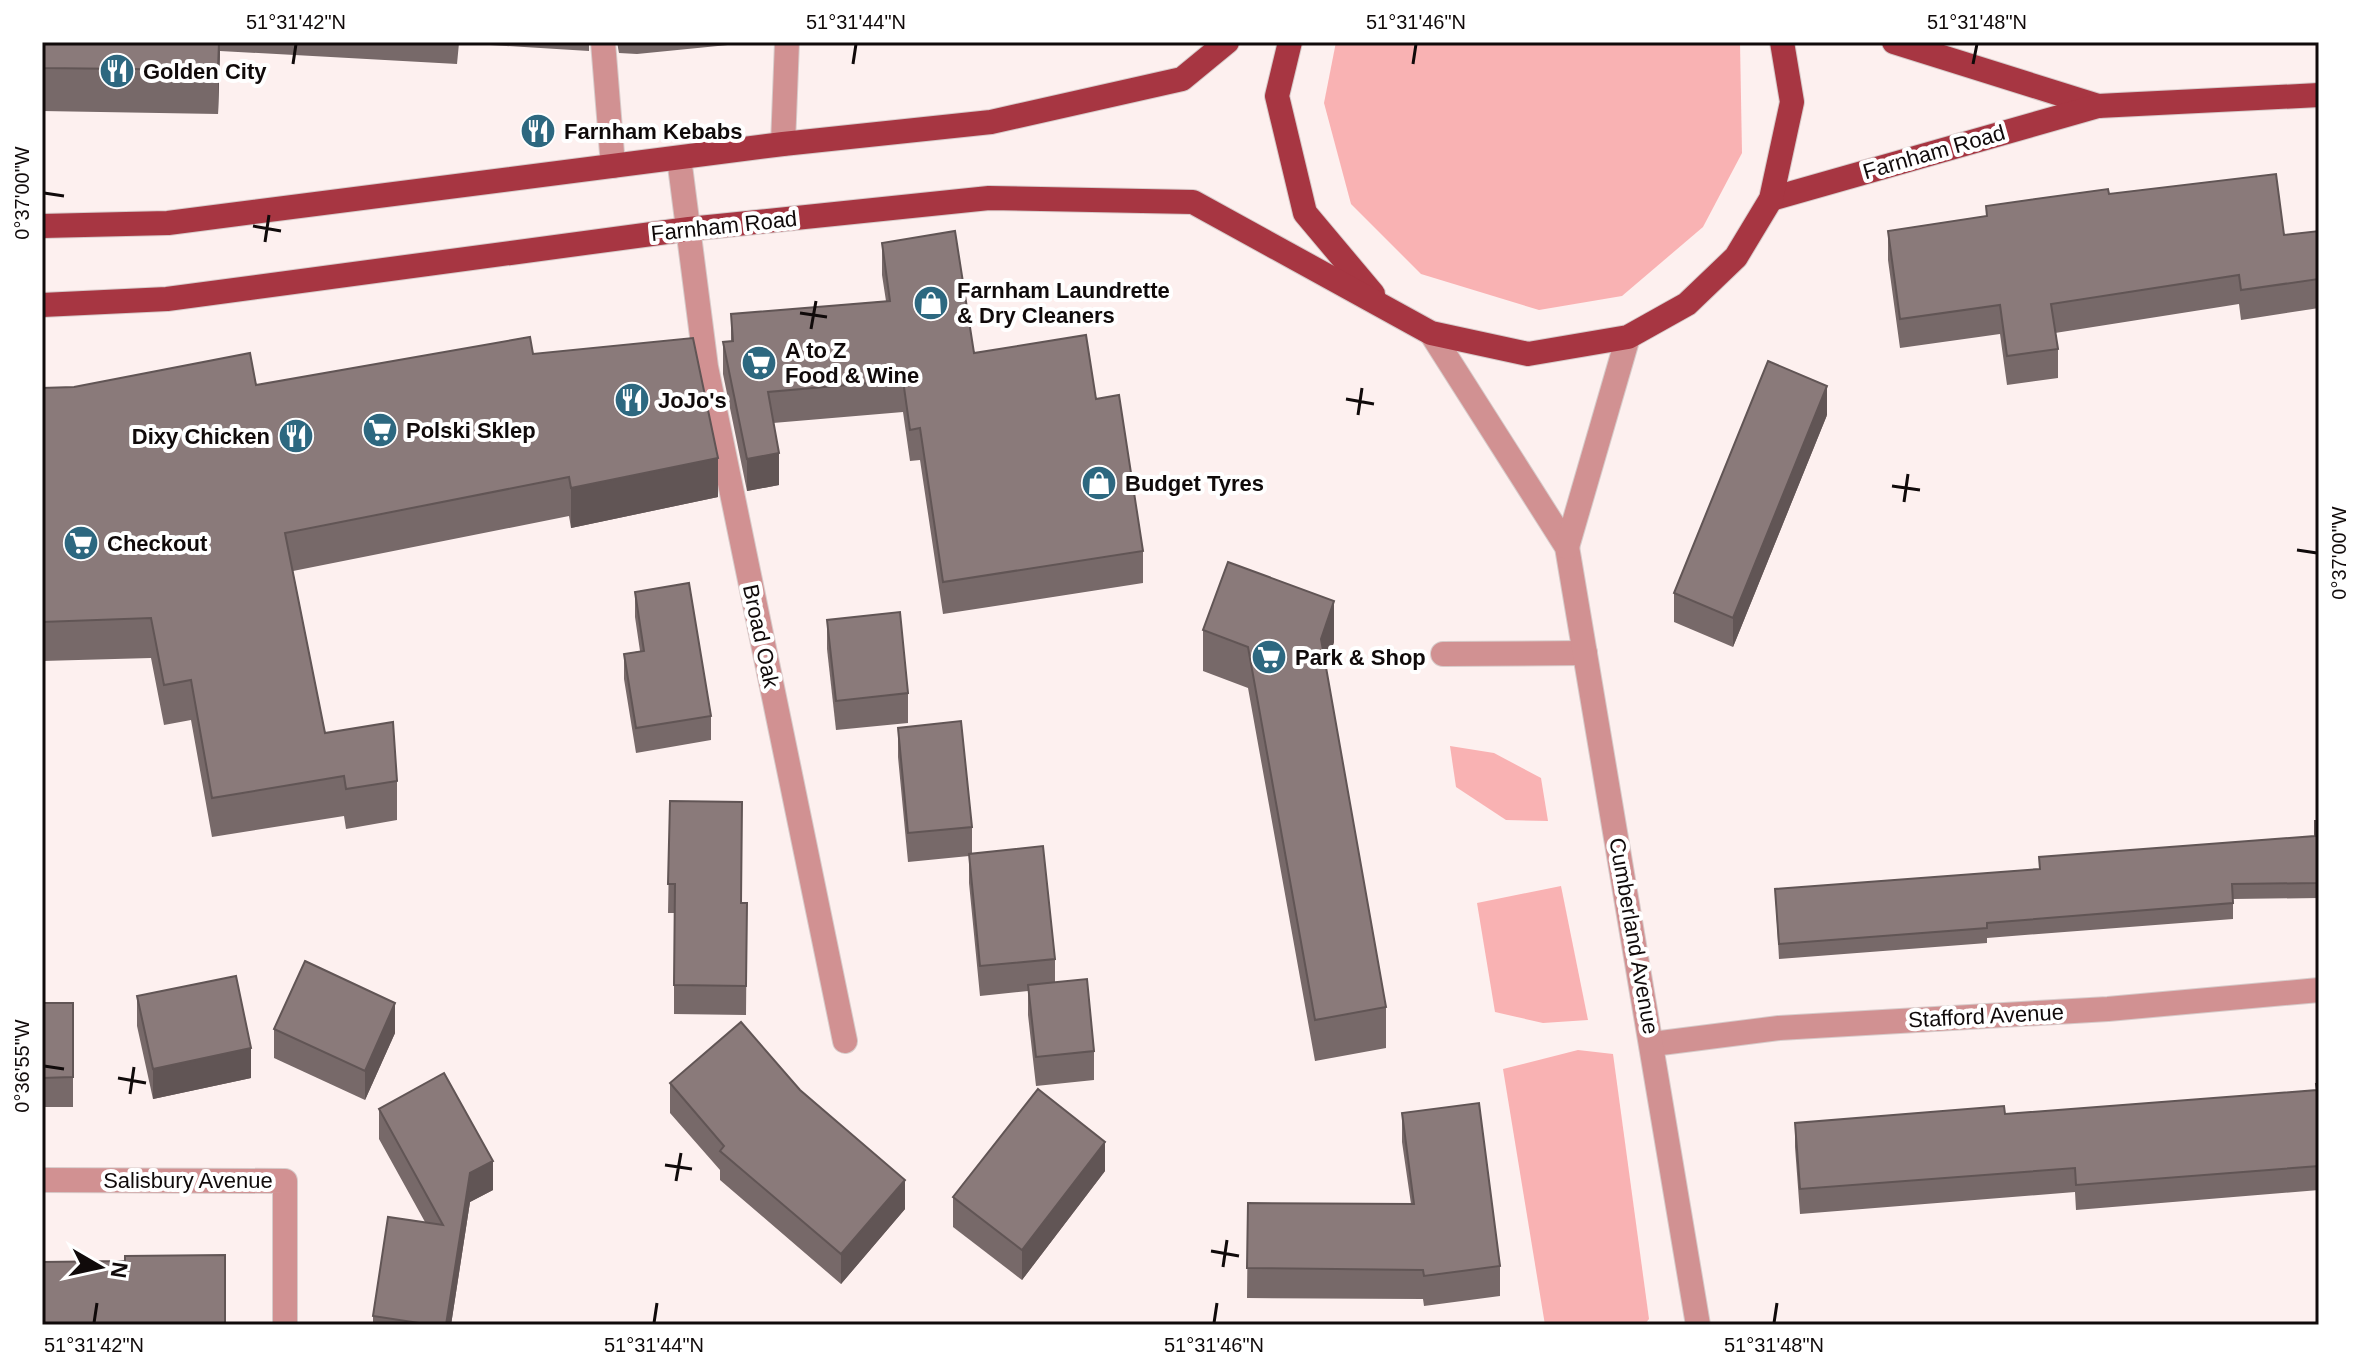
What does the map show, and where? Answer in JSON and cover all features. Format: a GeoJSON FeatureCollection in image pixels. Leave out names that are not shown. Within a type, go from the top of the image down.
{"type":"FeatureCollection","features":[{"type":"Feature","properties":{"kind":"main road"},"geometry":{"type":"LineString","coordinates":[[42,226],[168,223],[783,144],[991,122],[1182,79],[1227,42]]}},
{"type":"Feature","properties":{"kind":"main road","name":"Farnham Road"},"geometry":{"type":"LineString","coordinates":[[1290,42],[1277,96],[1305,213],[1383,305]]}},
{"type":"Feature","properties":{"kind":"main road","name":"Farnham Road"},"geometry":{"type":"LineString","coordinates":[[42,305],[167,299],[689,229],[989,198],[1193,202],[1431,333],[1528,354],[1628,337],[1687,304],[1736,257],[1771,199],[1792,102],[1782,42]]}},
{"type":"Feature","properties":{"kind":"main road","name":"Farnham Road"},"geometry":{"type":"LineString","coordinates":[[1894,42],[2098,106]]}},
{"type":"Feature","properties":{"kind":"main road","name":"Farnham Road"},"geometry":{"type":"LineString","coordinates":[[1771,199],[2098,106],[2319,95]]}},
{"type":"Feature","properties":{"kind":"street"},"geometry":{"type":"LineString","coordinates":[[603,42],[613,166]]}},
{"type":"Feature","properties":{"kind":"street"},"geometry":{"type":"LineString","coordinates":[[783,144],[787,42]]}},
{"type":"Feature","properties":{"kind":"street","name":"Broad Oak"},"geometry":{"type":"LineString","coordinates":[[679,158],[706,367],[845,1041]]}},
{"type":"Feature","properties":{"kind":"street","name":"Cumberland Avenue"},"geometry":{"type":"LineString","coordinates":[[1431,333],[1567,547],[1698,1325]]}},
{"type":"Feature","properties":{"kind":"street","name":"Cumberland Avenue"},"geometry":{"type":"LineString","coordinates":[[1567,547],[1628,337]]}},
{"type":"Feature","properties":{"kind":"street"},"geometry":{"type":"LineString","coordinates":[[1443,654],[1585,653]]}},
{"type":"Feature","properties":{"kind":"street","name":"Stafford Avenue"},"geometry":{"type":"LineString","coordinates":[[1653,1044],[1779,1028],[2108,1009],[2319,990]]}},
{"type":"Feature","properties":{"kind":"street","name":"Salisbury Avenue"},"geometry":{"type":"LineString","coordinates":[[42,1180],[285,1181],[285,1325]]}},
{"type":"Feature","properties":{"kind":"shaded area"},"geometry":{"type":"Polygon","coordinates":[[[1336,42],[1740,42],[1742,153],[1703,227],[1622,296],[1539,310],[1421,274],[1351,204],[1324,103],[1336,42]]]}},
{"type":"Feature","properties":{"kind":"shaded area"},"geometry":{"type":"Polygon","coordinates":[[[1450,746],[1494,753],[1541,778],[1548,821],[1506,820],[1456,787],[1450,746]]]}},
{"type":"Feature","properties":{"kind":"shaded area"},"geometry":{"type":"Polygon","coordinates":[[[1561,886],[1588,1020],[1543,1023],[1495,1012],[1477,903],[1561,886]]]}},
{"type":"Feature","properties":{"kind":"shaded area"},"geometry":{"type":"Polygon","coordinates":[[[1578,1050],[1613,1054],[1649,1319],[1644,1325],[1545,1325],[1503,1069],[1578,1050]]]}},
{"type":"Feature","properties":{"kind":"building"},"geometry":{"type":"Polygon","coordinates":[[[42,42],[219,42],[218,70],[42,68],[42,42]]]}},
{"type":"Feature","properties":{"kind":"building"},"geometry":{"type":"Polygon","coordinates":[[[2276,174],[2284,235],[2319,231],[2319,279],[2241,290],[2239,275],[2051,304],[2058,349],[2007,356],[2000,305],[1900,319],[1888,231],[1987,216],[1986,206],[2108,189],[2109,194],[2276,174]]]}},
{"type":"Feature","properties":{"kind":"building"},"geometry":{"type":"Polygon","coordinates":[[[955,231],[974,353],[1086,335],[1096,399],[1119,395],[1143,551],[943,582],[920,428],[910,430],[903,380],[768,392],[779,453],[747,459],[723,342],[733,341],[731,314],[890,301],[882,243],[955,231]]]}},
{"type":"Feature","properties":{"kind":"building"},"geometry":{"type":"Polygon","coordinates":[[[530,337],[533,354],[693,338],[718,458],[571,488],[569,477],[285,533],[325,733],[393,722],[397,781],[346,789],[344,776],[212,798],[191,680],[164,685],[151,618],[42,622],[42,388],[74,387],[250,353],[256,385],[530,337]]]}},
{"type":"Feature","properties":{"kind":"building"},"geometry":{"type":"Polygon","coordinates":[[[1768,361],[1827,386],[1733,618],[1674,593],[1768,361]]]}},
{"type":"Feature","properties":{"kind":"building"},"geometry":{"type":"Polygon","coordinates":[[[1228,562],[1334,601],[1321,639],[1386,1007],[1315,1020],[1248,647],[1203,630],[1228,562]]]}},
{"type":"Feature","properties":{"kind":"building"},"geometry":{"type":"Polygon","coordinates":[[[689,583],[711,716],[636,728],[624,654],[644,651],[635,592],[689,583]]]}},
{"type":"Feature","properties":{"kind":"building"},"geometry":{"type":"Polygon","coordinates":[[[900,612],[908,693],[836,701],[827,620],[900,612]]]}},
{"type":"Feature","properties":{"kind":"building"},"geometry":{"type":"Polygon","coordinates":[[[961,721],[972,827],[908,833],[898,728],[961,721]]]}},
{"type":"Feature","properties":{"kind":"building"},"geometry":{"type":"Polygon","coordinates":[[[670,801],[742,802],[741,903],[747,903],[746,986],[674,985],[675,884],[668,884],[670,801]]]}},
{"type":"Feature","properties":{"kind":"building"},"geometry":{"type":"Polygon","coordinates":[[[2315,821],[2319,821],[2319,883],[2232,884],[2233,903],[1987,923],[1987,928],[1779,944],[1775,889],[2040,869],[2039,857],[2315,836],[2315,821]]]}},
{"type":"Feature","properties":{"kind":"building"},"geometry":{"type":"Polygon","coordinates":[[[1043,846],[1055,959],[980,966],[969,854],[1043,846]]]}},
{"type":"Feature","properties":{"kind":"building"},"geometry":{"type":"Polygon","coordinates":[[[305,961],[395,1003],[365,1071],[274,1029],[305,961]]]}},
{"type":"Feature","properties":{"kind":"building"},"geometry":{"type":"Polygon","coordinates":[[[236,976],[251,1048],[153,1069],[137,996],[236,976]]]}},
{"type":"Feature","properties":{"kind":"building"},"geometry":{"type":"Polygon","coordinates":[[[1087,979],[1094,1051],[1036,1057],[1028,985],[1087,979]]]}},
{"type":"Feature","properties":{"kind":"building"},"geometry":{"type":"Polygon","coordinates":[[[42,1003],[73,1003],[73,1077],[42,1078],[42,1003]]]}},
{"type":"Feature","properties":{"kind":"building"},"geometry":{"type":"Polygon","coordinates":[[[741,1022],[800,1090],[905,1180],[841,1254],[720,1151],[724,1146],[670,1083],[741,1022]]]}},
{"type":"Feature","properties":{"kind":"building"},"geometry":{"type":"Polygon","coordinates":[[[444,1073],[493,1161],[470,1173],[446,1325],[373,1316],[388,1217],[443,1225],[379,1109],[444,1073]]]}},
{"type":"Feature","properties":{"kind":"building"},"geometry":{"type":"Polygon","coordinates":[[[2319,1083],[2319,1166],[2076,1185],[2075,1168],[1800,1189],[1795,1123],[2004,1106],[2005,1114],[2317,1090],[2316,1084],[2319,1083]]]}},
{"type":"Feature","properties":{"kind":"building"},"geometry":{"type":"Polygon","coordinates":[[[1038,1089],[1105,1142],[1022,1250],[953,1197],[1038,1089]]]}},
{"type":"Feature","properties":{"kind":"building"},"geometry":{"type":"Polygon","coordinates":[[[1479,1103],[1500,1266],[1424,1276],[1423,1270],[1247,1268],[1248,1203],[1414,1204],[1402,1113],[1479,1103]]]}},
{"type":"Feature","properties":{"kind":"building"},"geometry":{"type":"Polygon","coordinates":[[[225,1255],[225,1325],[42,1325],[42,1262],[125,1261],[125,1256],[225,1255]]]}},
{"type":"Feature","properties":{"kind":"place","name":"Golden City"},"geometry":{"type":"Point","coordinates":[117,71]}},
{"type":"Feature","properties":{"kind":"place","name":"Farnham Kebabs"},"geometry":{"type":"Point","coordinates":[538,131]}},
{"type":"Feature","properties":{"kind":"place","name":"Farnham Laundrette & Dry Cleaners"},"geometry":{"type":"Point","coordinates":[931,303]}},
{"type":"Feature","properties":{"kind":"place","name":"A to Z Food & Wine"},"geometry":{"type":"Point","coordinates":[759,363]}},
{"type":"Feature","properties":{"kind":"place","name":"JoJo's"},"geometry":{"type":"Point","coordinates":[632,400]}},
{"type":"Feature","properties":{"kind":"place","name":"Polski Sklep"},"geometry":{"type":"Point","coordinates":[380,430]}},
{"type":"Feature","properties":{"kind":"place","name":"Dixy Chicken"},"geometry":{"type":"Point","coordinates":[296,436]}},
{"type":"Feature","properties":{"kind":"place","name":"Budget Tyres"},"geometry":{"type":"Point","coordinates":[1099,483]}},
{"type":"Feature","properties":{"kind":"place","name":"Checkout"},"geometry":{"type":"Point","coordinates":[81,543]}},
{"type":"Feature","properties":{"kind":"place","name":"Park & Shop"},"geometry":{"type":"Point","coordinates":[1269,657]}}]}
